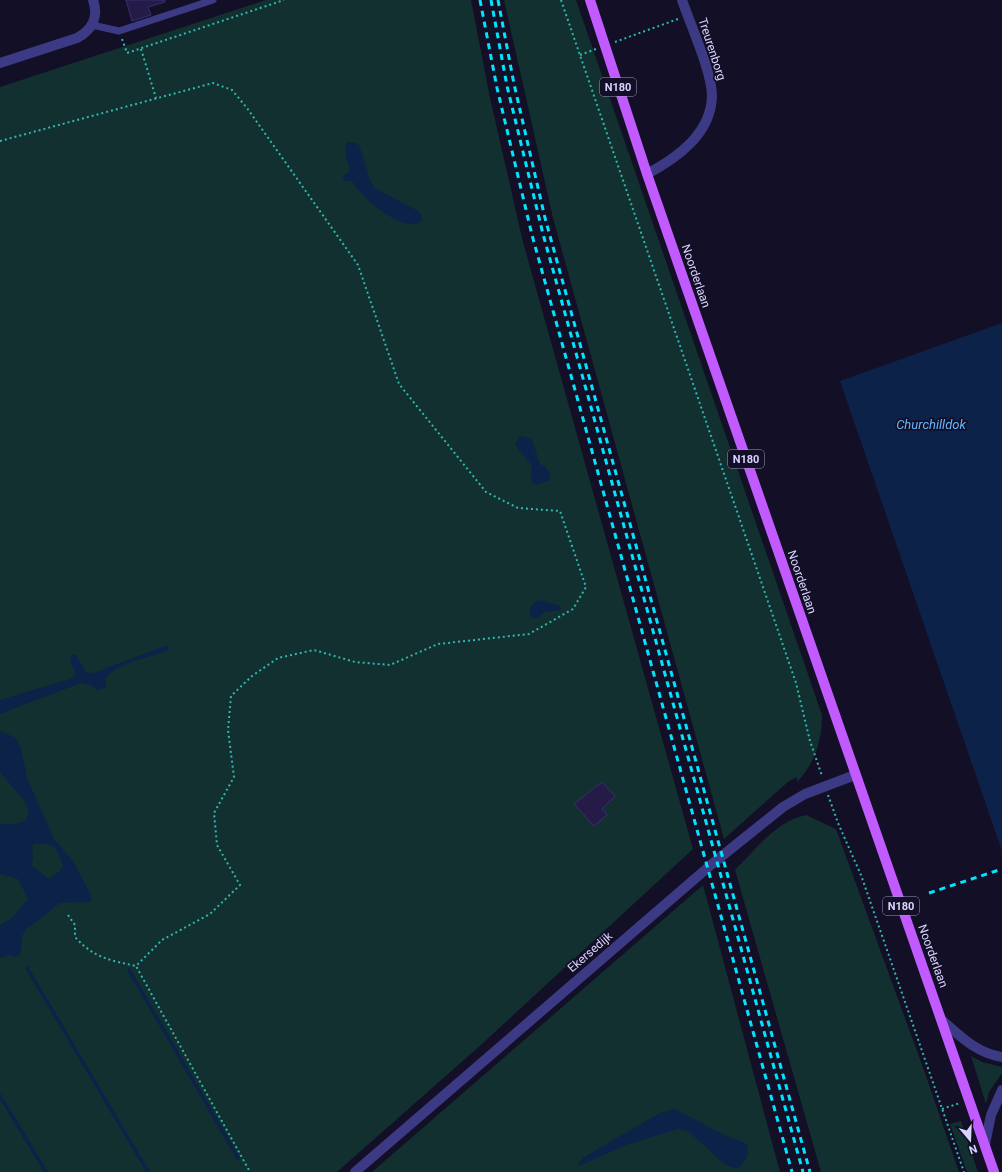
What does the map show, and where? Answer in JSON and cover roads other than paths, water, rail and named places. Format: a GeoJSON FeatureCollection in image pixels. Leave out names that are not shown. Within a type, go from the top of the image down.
{"type":"FeatureCollection","features":[{"type":"Feature","properties":{"kind":"main road","name":"Noorderlaan"},"geometry":{"type":"LineString","coordinates":[[590,0],[646,174],[855,775],[943,1021],[994,1172]]}},
{"type":"Feature","properties":{"kind":"street"},"geometry":{"type":"LineString","coordinates":[[0,63],[77,38],[86,33],[92,25],[96,15],[93,0]]}},
{"type":"Feature","properties":{"kind":"street","name":"Treurenborg"},"geometry":{"type":"LineString","coordinates":[[646,174],[658,168],[690,144],[699,134],[710,111],[712,96],[710,80],[682,0]]}},
{"type":"Feature","properties":{"kind":"street","name":"Ekersedijk"},"geometry":{"type":"LineString","coordinates":[[355,1172],[712,864],[783,806],[805,794],[855,775]]}},
{"type":"Feature","properties":{"kind":"street"},"geometry":{"type":"LineString","coordinates":[[943,1021],[965,1041],[983,1052],[1002,1057]]}},
{"type":"Feature","properties":{"kind":"street"},"geometry":{"type":"LineString","coordinates":[[985,1144],[991,1115],[1002,1090]]}},
{"type":"Feature","properties":{"kind":"lane"},"geometry":{"type":"LineString","coordinates":[[92,25],[119,31],[213,0]]}},
{"type":"Feature","properties":{"kind":"water"},"geometry":{"type":"Polygon","coordinates":[[[347,142],[359,145],[371,182],[375,188],[418,211],[422,215],[422,221],[415,224],[405,223],[395,219],[373,204],[356,188],[352,181],[344,181],[343,176],[350,171],[346,158],[345,146],[347,142]]]}},
{"type":"Feature","properties":{"kind":"water","name":"Churchilldok"},"geometry":{"type":"Polygon","coordinates":[[[1002,323],[1002,851],[840,381],[1002,323]]]}},
{"type":"Feature","properties":{"kind":"water"},"geometry":{"type":"Polygon","coordinates":[[[523,436],[532,440],[540,464],[546,467],[550,474],[549,481],[534,485],[532,483],[532,466],[515,445],[519,437],[523,436]]]}},
{"type":"Feature","properties":{"kind":"water"},"geometry":{"type":"Polygon","coordinates":[[[541,600],[560,606],[561,610],[543,613],[538,618],[533,619],[530,615],[531,607],[536,602],[541,600]]]}},
{"type":"Feature","properties":{"kind":"water"},"geometry":{"type":"Polygon","coordinates":[[[168,646],[169,649],[164,652],[118,668],[106,678],[106,688],[96,690],[91,685],[81,683],[0,714],[0,700],[70,679],[76,675],[70,660],[71,655],[76,655],[86,672],[93,673],[168,646]]]}},
{"type":"Feature","properties":{"kind":"water"},"geometry":{"type":"Polygon","coordinates":[[[0,731],[16,738],[21,748],[27,778],[54,839],[73,861],[92,897],[91,901],[88,902],[60,903],[25,930],[19,956],[15,957],[9,955],[0,958],[0,925],[12,918],[28,899],[18,879],[0,874],[0,823],[9,824],[25,821],[29,812],[25,802],[0,772],[0,731]],[[33,844],[33,859],[31,865],[49,879],[60,871],[63,865],[55,847],[47,844],[33,844]]]}},
{"type":"Feature","properties":{"kind":"water"},"geometry":{"type":"Polygon","coordinates":[[[675,1109],[728,1137],[741,1141],[747,1145],[748,1152],[744,1161],[737,1169],[723,1163],[688,1131],[678,1129],[629,1144],[579,1166],[578,1164],[584,1157],[660,1113],[675,1109]]]}},
{"type":"Feature","properties":{"kind":"waterway"},"geometry":{"type":"LineString","coordinates":[[27,968],[148,1172]]}},
{"type":"Feature","properties":{"kind":"waterway"},"geometry":{"type":"LineString","coordinates":[[129,970],[238,1158]]}},
{"type":"Feature","properties":{"kind":"waterway"},"geometry":{"type":"LineString","coordinates":[[0,1096],[46,1172]]}},
{"type":"Feature","properties":{"kind":"railway"},"geometry":{"type":"LineString","coordinates":[[480,0],[497,88],[532,235],[792,1172]]}},
{"type":"Feature","properties":{"kind":"railway"},"geometry":{"type":"LineString","coordinates":[[491,0],[507,86],[543,234],[803,1172]]}},
{"type":"Feature","properties":{"kind":"railway"},"geometry":{"type":"LineString","coordinates":[[498,0],[514,84],[545,218],[810,1172]]}},
{"type":"Feature","properties":{"kind":"railway"},"geometry":{"type":"LineString","coordinates":[[929,893],[1002,869]]}}]}
